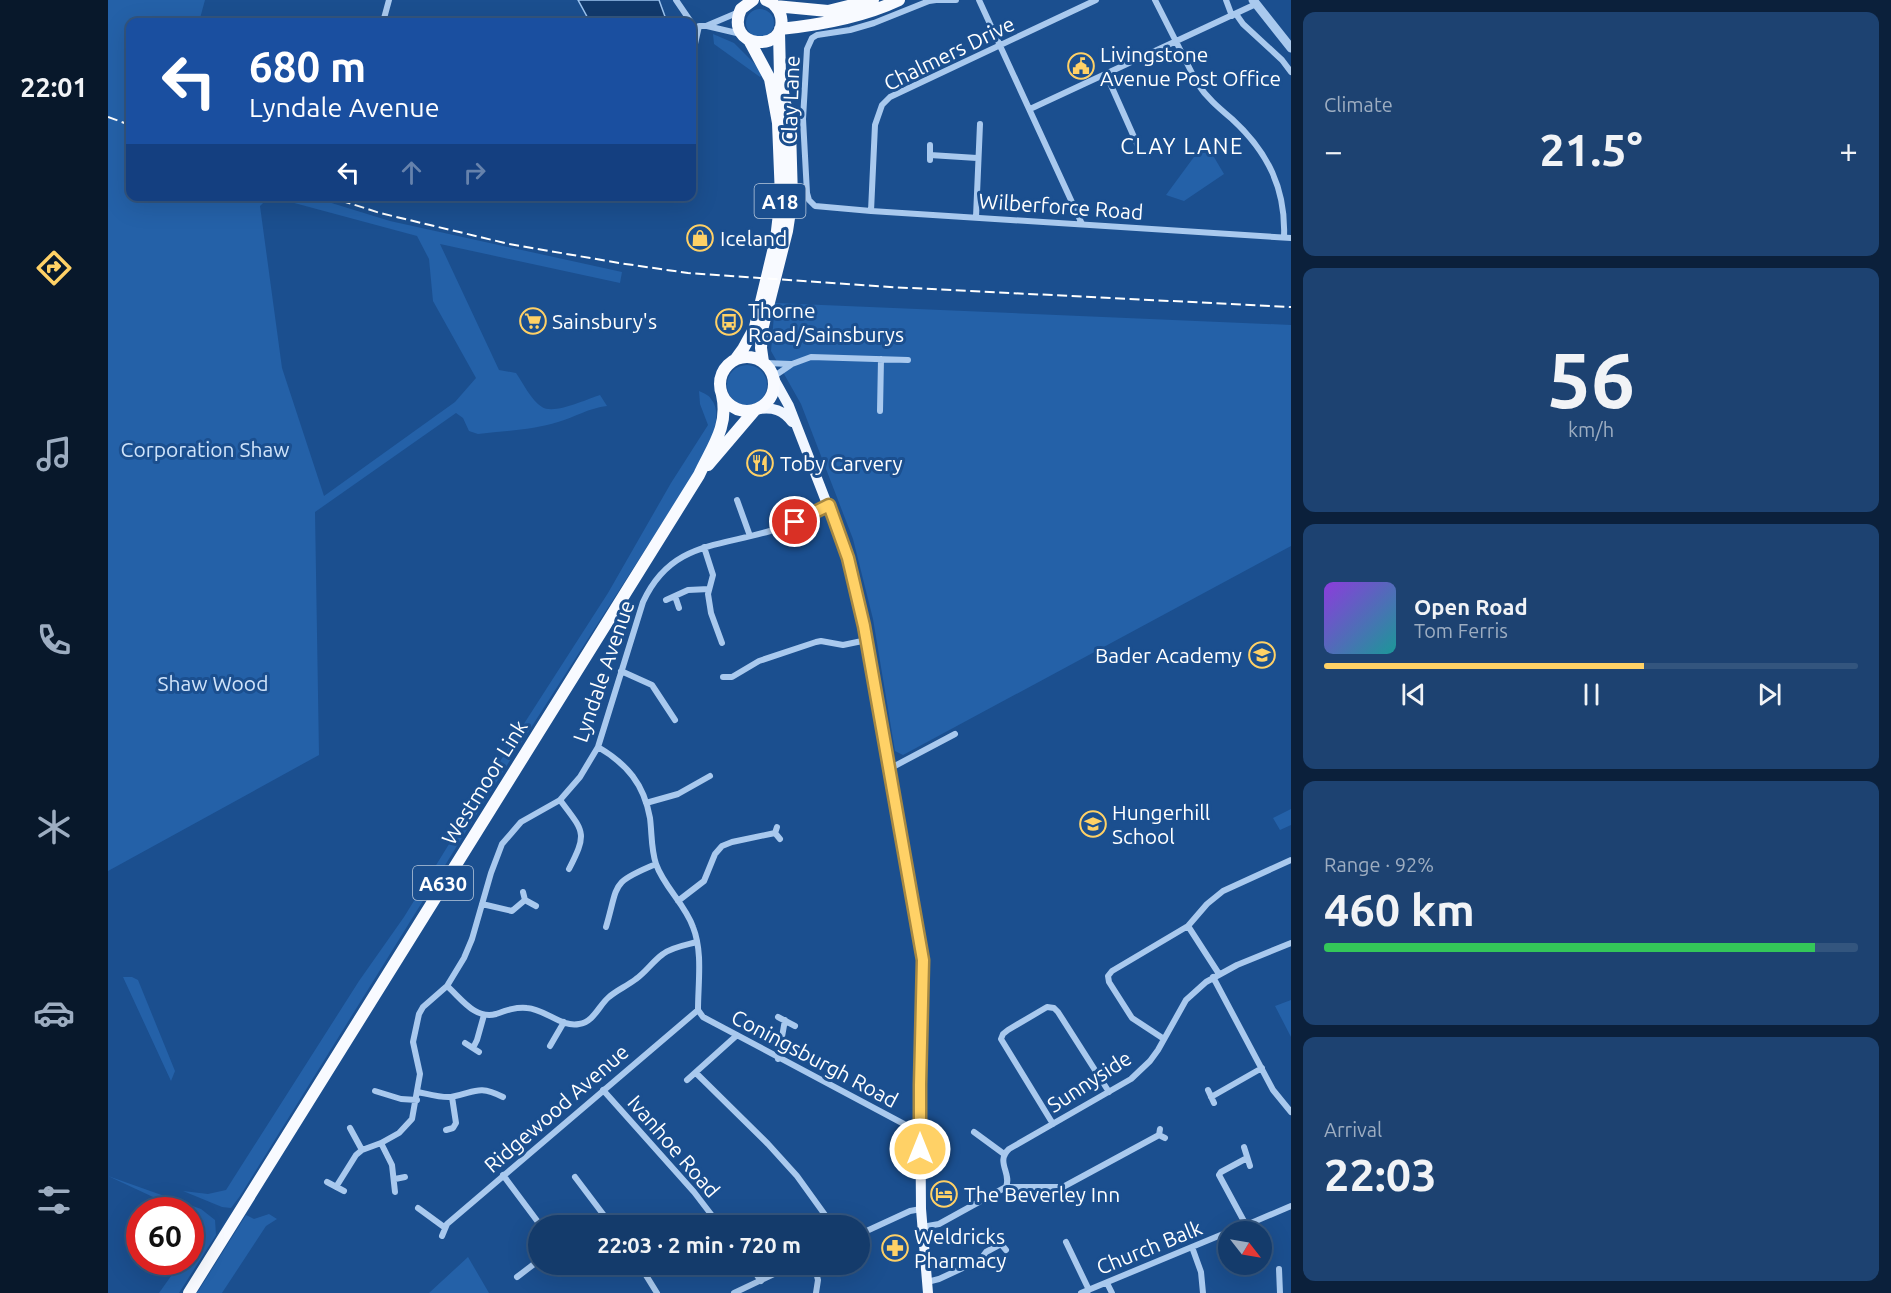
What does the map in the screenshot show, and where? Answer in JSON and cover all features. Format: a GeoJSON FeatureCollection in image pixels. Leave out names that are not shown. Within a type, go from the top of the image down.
{"type":"FeatureCollection","features":[{"type":"Feature","properties":{"kind":"highway"},"geometry":{"type":"LineString","coordinates":[[753,0],[742,6],[738,24],[746,38],[757,43],[773,38],[779,30],[781,17],[771,2]]}},
{"type":"Feature","properties":{"kind":"highway"},"geometry":{"type":"LineString","coordinates":[[771,2],[828,11],[873,0]]}},
{"type":"Feature","properties":{"kind":"highway"},"geometry":{"type":"LineString","coordinates":[[779,30],[807,26],[883,7],[899,0]]}},
{"type":"Feature","properties":{"kind":"highway","name":"A18"},"geometry":{"type":"LineString","coordinates":[[774,378],[764,363],[761,349],[762,330],[787,231],[792,196],[790,129],[780,76],[779,30]]}},
{"type":"Feature","properties":{"kind":"highway","name":"A18"},"geometry":{"type":"LineString","coordinates":[[746,38],[770,79],[778,123],[781,196],[776,239],[755,327],[743,349],[721,377],[722,395],[729,405],[742,411],[757,410]]}},
{"type":"Feature","properties":{"kind":"highway"},"geometry":{"type":"LineString","coordinates":[[735,360],[749,357],[764,363]]}},
{"type":"Feature","properties":{"kind":"highway"},"geometry":{"type":"LineString","coordinates":[[757,410],[769,400],[773,392],[774,378]]}},
{"type":"Feature","properties":{"kind":"highway","name":"Westmoor Link"},"geometry":{"type":"LineString","coordinates":[[189,1293],[699,475],[725,416],[722,395]]}},
{"type":"Feature","properties":{"kind":"highway","name":"Westmoor Link"},"geometry":{"type":"LineString","coordinates":[[699,475],[757,410]]}},
{"type":"Feature","properties":{"kind":"main road","name":"A18"},"geometry":{"type":"LineString","coordinates":[[774,378],[801,435],[848,558],[867,640],[923,960],[921,1227],[928,1288]]}},
{"type":"Feature","properties":{"kind":"main road","name":"A18"},"geometry":{"type":"LineString","coordinates":[[757,410],[768,408],[782,411],[801,435]]}},
{"type":"Feature","properties":{"kind":"street"},"geometry":{"type":"LineString","coordinates":[[384,18],[389,0]]}},
{"type":"Feature","properties":{"kind":"street"},"geometry":{"type":"LineString","coordinates":[[676,0],[688,18]]}},
{"type":"Feature","properties":{"kind":"street","name":"Clay Lane"},"geometry":{"type":"LineString","coordinates":[[829,208],[815,206],[809,200],[807,193],[803,120],[809,43],[817,35],[858,28],[929,1],[956,0]]}},
{"type":"Feature","properties":{"kind":"street"},"geometry":{"type":"LineString","coordinates":[[979,0],[1082,224]]}},
{"type":"Feature","properties":{"kind":"street","name":"Chalmers Drive"},"geometry":{"type":"LineString","coordinates":[[871,211],[875,125],[882,105],[896,93],[1096,0]]}},
{"type":"Feature","properties":{"kind":"street"},"geometry":{"type":"LineString","coordinates":[[1155,0],[1205,95],[1242,129],[1266,160],[1281,192],[1287,238]]}},
{"type":"Feature","properties":{"kind":"street"},"geometry":{"type":"LineString","coordinates":[[1226,0],[1234,15],[1269,47],[1291,72]]}},
{"type":"Feature","properties":{"kind":"street"},"geometry":{"type":"LineString","coordinates":[[1030,108],[1234,15],[1255,2],[1291,48]]}},
{"type":"Feature","properties":{"kind":"street"},"geometry":{"type":"LineString","coordinates":[[696,46],[703,26],[742,6]]}},
{"type":"Feature","properties":{"kind":"street"},"geometry":{"type":"LineString","coordinates":[[696,24],[746,38]]}},
{"type":"Feature","properties":{"kind":"street"},"geometry":{"type":"LineString","coordinates":[[1106,74],[1138,146]]}},
{"type":"Feature","properties":{"kind":"street"},"geometry":{"type":"LineString","coordinates":[[976,217],[980,124]]}},
{"type":"Feature","properties":{"kind":"street"},"geometry":{"type":"LineString","coordinates":[[930,145],[930,157],[977,158]]}},
{"type":"Feature","properties":{"kind":"street","name":"Wilberforce Road"},"geometry":{"type":"LineString","coordinates":[[829,208],[1287,238]]}},
{"type":"Feature","properties":{"kind":"street"},"geometry":{"type":"LineString","coordinates":[[774,378],[792,364],[811,357],[908,360]]}},
{"type":"Feature","properties":{"kind":"street"},"geometry":{"type":"LineString","coordinates":[[880,411],[881,359]]}},
{"type":"Feature","properties":{"kind":"street"},"geometry":{"type":"LineString","coordinates":[[764,363],[792,364]]}},
{"type":"Feature","properties":{"kind":"street"},"geometry":{"type":"LineString","coordinates":[[737,500],[750,536]]}},
{"type":"Feature","properties":{"kind":"street","name":"Lyndale Avenue"},"geometry":{"type":"LineString","coordinates":[[362,1150],[381,1143],[408,1125],[415,1113],[420,1074],[413,1042],[419,1014],[423,1006],[447,986],[464,958],[472,939],[497,854],[509,834],[521,822],[560,800],[580,777],[598,747],[643,602],[654,583],[676,561],[704,547],[783,527],[829,505]]}},
{"type":"Feature","properties":{"kind":"street"},"geometry":{"type":"LineString","coordinates":[[704,547],[712,570],[708,594],[711,613],[722,643]]}},
{"type":"Feature","properties":{"kind":"street"},"geometry":{"type":"LineString","coordinates":[[666,600],[696,588],[709,589]]}},
{"type":"Feature","properties":{"kind":"street"},"geometry":{"type":"LineString","coordinates":[[675,596],[679,608]]}},
{"type":"Feature","properties":{"kind":"street"},"geometry":{"type":"LineString","coordinates":[[723,677],[732,677],[759,661],[816,642],[843,645],[867,640]]}},
{"type":"Feature","properties":{"kind":"street"},"geometry":{"type":"LineString","coordinates":[[621,671],[652,685],[675,720]]}},
{"type":"Feature","properties":{"kind":"street"},"geometry":{"type":"LineString","coordinates":[[889,769],[955,734]]}},
{"type":"Feature","properties":{"kind":"street"},"geometry":{"type":"LineString","coordinates":[[598,747],[626,766],[641,789],[646,803],[656,864],[693,927],[698,942],[698,1010]]}},
{"type":"Feature","properties":{"kind":"street"},"geometry":{"type":"LineString","coordinates":[[646,803],[678,794],[710,776]]}},
{"type":"Feature","properties":{"kind":"street"},"geometry":{"type":"LineString","coordinates":[[560,800],[582,834],[580,847],[568,869]]}},
{"type":"Feature","properties":{"kind":"street"},"geometry":{"type":"LineString","coordinates":[[678,901],[704,881],[715,854],[722,846],[776,830],[780,839]]}},
{"type":"Feature","properties":{"kind":"street"},"geometry":{"type":"LineString","coordinates":[[1164,1039],[1132,1018],[1109,982],[1108,976],[1112,970],[1188,926],[1207,904],[1223,891],[1291,860]]}},
{"type":"Feature","properties":{"kind":"street"},"geometry":{"type":"LineString","coordinates":[[606,927],[613,895],[621,883],[631,874],[656,864]]}},
{"type":"Feature","properties":{"kind":"street"},"geometry":{"type":"LineString","coordinates":[[523,892],[525,900],[536,906]]}},
{"type":"Feature","properties":{"kind":"street"},"geometry":{"type":"LineString","coordinates":[[482,904],[512,911],[525,900]]}},
{"type":"Feature","properties":{"kind":"street"},"geometry":{"type":"LineString","coordinates":[[1188,926],[1216,976],[1273,1090],[1291,1112]]}},
{"type":"Feature","properties":{"kind":"street"},"geometry":{"type":"LineString","coordinates":[[447,986],[475,1012],[484,1015],[509,1009],[530,1008],[540,1010],[564,1022],[572,1024],[584,1022],[595,1014],[608,997],[638,978],[662,954],[698,942]]}},
{"type":"Feature","properties":{"kind":"street","name":"Sunnyside"},"geometry":{"type":"LineString","coordinates":[[1004,1154],[1131,1079],[1143,1068],[1164,1039],[1175,1016],[1192,992],[1237,964],[1291,943]]}},
{"type":"Feature","properties":{"kind":"street"},"geometry":{"type":"LineString","coordinates":[[1053,1124],[1001,1039],[1008,1030],[1047,1007],[1054,1008],[1058,1012],[1109,1092]]}},
{"type":"Feature","properties":{"kind":"street","name":"Coningsburgh Road"},"geometry":{"type":"LineString","coordinates":[[698,1010],[703,1017],[778,1059],[904,1125],[920,1130]]}},
{"type":"Feature","properties":{"kind":"street","name":"Ridgewood Avenue"},"geometry":{"type":"LineString","coordinates":[[444,1227],[698,1010]]}},
{"type":"Feature","properties":{"kind":"street"},"geometry":{"type":"LineString","coordinates":[[465,1043],[476,1050],[484,1015]]}},
{"type":"Feature","properties":{"kind":"street"},"geometry":{"type":"LineString","coordinates":[[778,1059],[782,1019],[795,1026]]}},
{"type":"Feature","properties":{"kind":"street"},"geometry":{"type":"LineString","coordinates":[[550,1046],[564,1022]]}},
{"type":"Feature","properties":{"kind":"street"},"geometry":{"type":"LineString","coordinates":[[687,1080],[736,1036]]}},
{"type":"Feature","properties":{"kind":"street"},"geometry":{"type":"LineString","coordinates":[[1211,1096],[1262,1068]]}},
{"type":"Feature","properties":{"kind":"street"},"geometry":{"type":"LineString","coordinates":[[696,1073],[768,1144],[797,1176],[825,1215]]}},
{"type":"Feature","properties":{"kind":"street"},"geometry":{"type":"LineString","coordinates":[[418,1092],[452,1097],[478,1089],[502,1097]]}},
{"type":"Feature","properties":{"kind":"street","name":"Ivanhoe Road"},"geometry":{"type":"LineString","coordinates":[[603,1090],[694,1192],[712,1215]]}},
{"type":"Feature","properties":{"kind":"street"},"geometry":{"type":"LineString","coordinates":[[375,1091],[401,1099],[417,1100]]}},
{"type":"Feature","properties":{"kind":"street"},"geometry":{"type":"LineString","coordinates":[[446,1130],[453,1128],[456,1123],[452,1097]]}},
{"type":"Feature","properties":{"kind":"street"},"geometry":{"type":"LineString","coordinates":[[336,1187],[351,1161],[362,1150],[350,1128]]}},
{"type":"Feature","properties":{"kind":"street"},"geometry":{"type":"LineString","coordinates":[[974,1132],[1004,1154],[1003,1166],[1008,1178],[1006,1187]]}},
{"type":"Feature","properties":{"kind":"street"},"geometry":{"type":"LineString","coordinates":[[921,1227],[939,1224],[1006,1187],[1063,1187],[1161,1134]]}},
{"type":"Feature","properties":{"kind":"street"},"geometry":{"type":"LineString","coordinates":[[381,1143],[392,1165],[395,1192]]}},
{"type":"Feature","properties":{"kind":"street"},"geometry":{"type":"LineString","coordinates":[[1244,1148],[1250,1166]]}},
{"type":"Feature","properties":{"kind":"street"},"geometry":{"type":"LineString","coordinates":[[1244,1221],[1219,1175],[1247,1158]]}},
{"type":"Feature","properties":{"kind":"street"},"geometry":{"type":"LineString","coordinates":[[503,1175],[533,1215]]}},
{"type":"Feature","properties":{"kind":"street"},"geometry":{"type":"LineString","coordinates":[[395,1179],[405,1177]]}},
{"type":"Feature","properties":{"kind":"street"},"geometry":{"type":"LineString","coordinates":[[575,1177],[604,1215]]}},
{"type":"Feature","properties":{"kind":"street"},"geometry":{"type":"LineString","coordinates":[[327,1182],[344,1191]]}},
{"type":"Feature","properties":{"kind":"street","name":"Church Balk"},"geometry":{"type":"LineString","coordinates":[[1255,1221],[1291,1206]]}},
{"type":"Feature","properties":{"kind":"street"},"geometry":{"type":"LineString","coordinates":[[418,1208],[444,1227],[442,1236]]}},
{"type":"Feature","properties":{"kind":"street"},"geometry":{"type":"LineString","coordinates":[[870,1229],[910,1211],[921,1209]]}},
{"type":"Feature","properties":{"kind":"street"},"geometry":{"type":"LineString","coordinates":[[928,1288],[939,1279],[980,1260],[986,1252],[1003,1247],[1002,1234]]}},
{"type":"Feature","properties":{"kind":"street","name":"Church Balk"},"geometry":{"type":"LineString","coordinates":[[1081,1293],[1218,1236]]}},
{"type":"Feature","properties":{"kind":"street"},"geometry":{"type":"LineString","coordinates":[[1066,1242],[1089,1290]]}},
{"type":"Feature","properties":{"kind":"street"},"geometry":{"type":"LineString","coordinates":[[1192,1247],[1201,1272],[1203,1293]]}},
{"type":"Feature","properties":{"kind":"street"},"geometry":{"type":"LineString","coordinates":[[517,1277],[528,1269]]}},
{"type":"Feature","properties":{"kind":"street"},"geometry":{"type":"LineString","coordinates":[[1279,1269],[1280,1293]]}},
{"type":"Feature","properties":{"kind":"street"},"geometry":{"type":"LineString","coordinates":[[646,1275],[657,1293]]}},
{"type":"Feature","properties":{"kind":"street"},"geometry":{"type":"LineString","coordinates":[[757,1275],[761,1281]]}},
{"type":"Feature","properties":{"kind":"street"},"geometry":{"type":"LineString","coordinates":[[734,1293],[773,1275]]}},
{"type":"Feature","properties":{"kind":"street"},"geometry":{"type":"LineString","coordinates":[[816,1293],[817,1275]]}},
{"type":"Feature","properties":{"kind":"street"},"geometry":{"type":"LineString","coordinates":[[1107,1283],[1112,1293]]}},
{"type":"Feature","properties":{"kind":"green space","name":"Shaw Wood"},"geometry":{"type":"Polygon","coordinates":[[[108,0],[205,0],[200,18],[126,18],[126,201],[265,201],[260,206],[282,368],[324,496],[455,402],[476,378],[433,301],[429,259],[417,236],[287,201],[325,201],[390,221],[622,272],[620,283],[440,244],[499,370],[516,373],[534,400],[547,409],[562,408],[600,395],[607,406],[539,427],[478,434],[469,431],[463,418],[456,413],[315,512],[319,755],[108,871],[108,0]]]}},
{"type":"Feature","properties":{"kind":"green space"},"geometry":{"type":"Polygon","coordinates":[[[760,9],[770,13],[774,23],[770,33],[760,37],[750,33],[746,23],[750,13],[760,9]]]}},
{"type":"Feature","properties":{"kind":"green space"},"geometry":{"type":"Polygon","coordinates":[[[713,34],[734,43],[764,73],[760,77],[714,44],[713,34]]]}},
{"type":"Feature","properties":{"kind":"green space"},"geometry":{"type":"Polygon","coordinates":[[[1205,142],[1224,174],[1184,201],[1166,195],[1205,142]]]}},
{"type":"Feature","properties":{"kind":"green space"},"geometry":{"type":"Polygon","coordinates":[[[775,303],[1291,325],[1291,546],[903,755],[895,751],[873,619],[853,539],[801,404],[771,351],[775,303]]]}},
{"type":"Feature","properties":{"kind":"green space"},"geometry":{"type":"Polygon","coordinates":[[[747,365],[761,371],[767,385],[761,399],[747,405],[733,399],[727,385],[733,371],[747,365]]]}},
{"type":"Feature","properties":{"kind":"green space"},"geometry":{"type":"Polygon","coordinates":[[[699,391],[710,398],[715,407],[716,416],[712,437],[693,475],[509,762],[240,1196],[231,1208],[222,1207],[204,1200],[204,1197],[183,1191],[208,1194],[226,1190],[359,981],[404,917],[608,593],[671,483],[708,425],[700,404],[699,391]]]}},
{"type":"Feature","properties":{"kind":"green space"},"geometry":{"type":"Polygon","coordinates":[[[1291,809],[1291,825],[1280,830],[1273,818],[1291,809]]]}},
{"type":"Feature","properties":{"kind":"green space"},"geometry":{"type":"Polygon","coordinates":[[[123,977],[138,980],[175,1071],[171,1081],[123,977]]]}},
{"type":"Feature","properties":{"kind":"green space"},"geometry":{"type":"Polygon","coordinates":[[[1291,1000],[1291,1037],[1275,1006],[1291,1000]]]}},
{"type":"Feature","properties":{"kind":"green space"},"geometry":{"type":"Polygon","coordinates":[[[108,1176],[167,1197],[153,1197],[108,1176]]]}},
{"type":"Feature","properties":{"kind":"green space"},"geometry":{"type":"Polygon","coordinates":[[[204,1211],[215,1220],[216,1235],[204,1254],[204,1211]]]}},
{"type":"Feature","properties":{"kind":"green space"},"geometry":{"type":"Polygon","coordinates":[[[269,1214],[277,1219],[266,1226],[222,1293],[197,1293],[246,1215],[254,1219],[269,1214]]]}},
{"type":"Feature","properties":{"kind":"green space"},"geometry":{"type":"Polygon","coordinates":[[[468,1257],[489,1293],[429,1293],[468,1257]]]}},
{"type":"Feature","properties":{"kind":"green space"},"geometry":{"type":"Polygon","coordinates":[[[172,1275],[190,1275],[179,1293],[159,1293],[172,1275]]]}},
{"type":"Feature","properties":{"kind":"shaded area"},"geometry":{"type":"Polygon","coordinates":[[[578,0],[659,0],[666,18],[588,18],[578,0]]]}},
{"type":"Feature","properties":{"kind":"railway"},"geometry":{"type":"LineString","coordinates":[[108,117],[126,124]]}},
{"type":"Feature","properties":{"kind":"railway"},"geometry":{"type":"LineString","coordinates":[[343,201],[380,213],[509,244],[688,273],[890,287],[1291,307]]}},
{"type":"Feature","properties":{"kind":"place","name":"Livingstone Avenue Post Office"},"geometry":{"type":"Point","coordinates":[1081,66]}},
{"type":"Feature","properties":{"kind":"place","name":"Iceland"},"geometry":{"type":"Point","coordinates":[700,238]}},
{"type":"Feature","properties":{"kind":"place","name":"Sainsbury's"},"geometry":{"type":"Point","coordinates":[533,321]}},
{"type":"Feature","properties":{"kind":"place","name":"Thorne Road/Sainsburys"},"geometry":{"type":"Point","coordinates":[729,322]}},
{"type":"Feature","properties":{"kind":"place","name":"Toby Carvery"},"geometry":{"type":"Point","coordinates":[760,463]}},
{"type":"Feature","properties":{"kind":"place","name":"Bader Academy"},"geometry":{"type":"Point","coordinates":[1262,655]}},
{"type":"Feature","properties":{"kind":"place","name":"Hungerhill School"},"geometry":{"type":"Point","coordinates":[1093,824]}},
{"type":"Feature","properties":{"kind":"place","name":"The Beverley Inn"},"geometry":{"type":"Point","coordinates":[944,1194]}},
{"type":"Feature","properties":{"kind":"place","name":"Weldricks Pharmacy"},"geometry":{"type":"Point","coordinates":[895,1248]}},
{"type":"Feature","properties":{"kind":"district","name":"CLAY LANE"},"geometry":{"type":"Point","coordinates":[1182,145]}},
{"type":"Feature","properties":{"kind":"route"},"geometry":{"type":"LineString","coordinates":[[795,522],[829,505],[848,558],[864,626],[923,960],[920,1149]]}},
{"type":"Feature","properties":{"kind":"park label","name":"Corporation Shaw"},"geometry":{"type":"Point","coordinates":[205,449]}}]}
